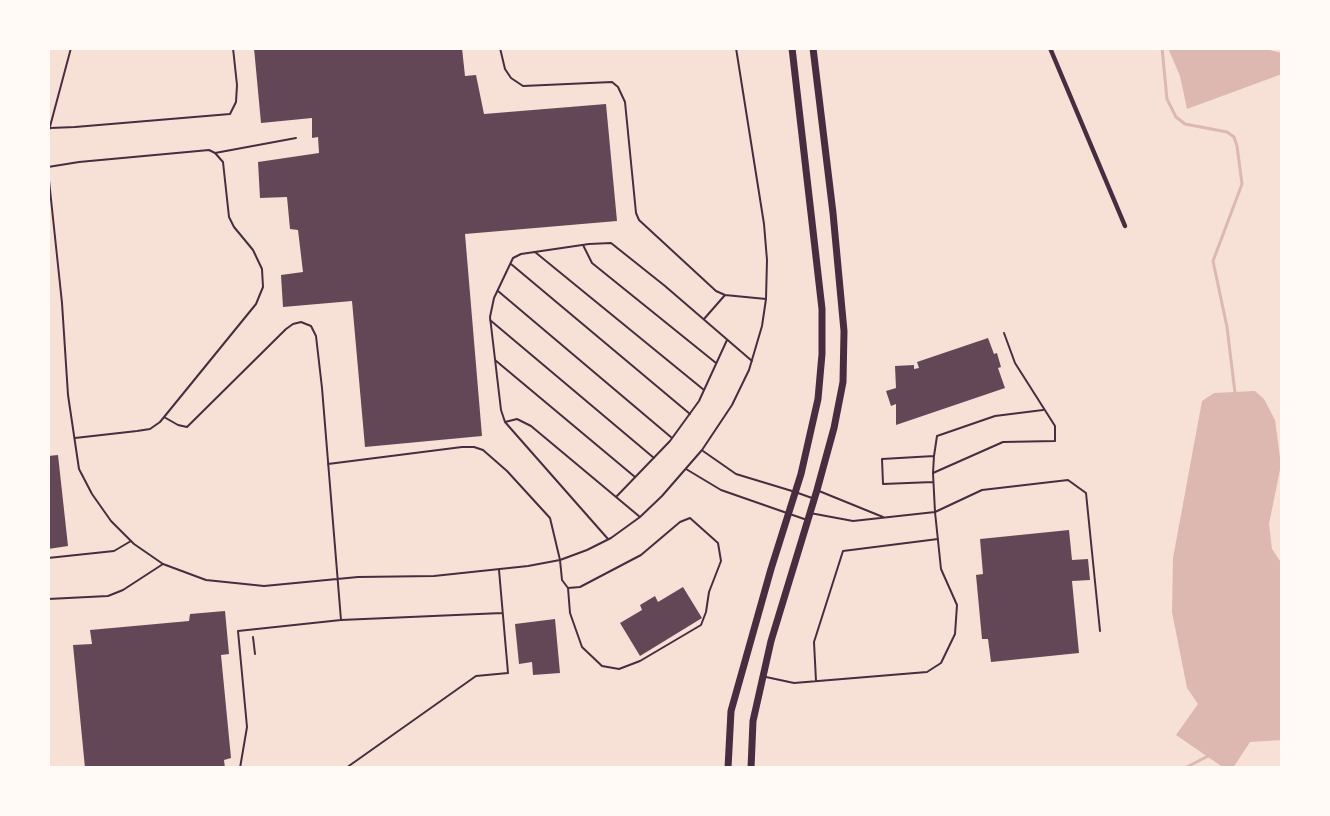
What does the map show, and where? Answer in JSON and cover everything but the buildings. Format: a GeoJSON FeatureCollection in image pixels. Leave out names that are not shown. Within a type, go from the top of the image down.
{"type":"FeatureCollection","features":[{"type":"Feature","properties":{"kind":"main road"},"geometry":{"type":"LineString","coordinates":[[728,768],[731,711],[809,443],[818,399],[822,354],[822,309],[792,48]]}},
{"type":"Feature","properties":{"kind":"main road"},"geometry":{"type":"LineString","coordinates":[[751,768],[753,721],[763,676],[774,632],[815,499],[834,428],[843,382],[844,331],[833,213],[813,48]]}},
{"type":"Feature","properties":{"kind":"street"},"geometry":{"type":"LineString","coordinates":[[1050,48],[1125,226]]}},
{"type":"Feature","properties":{"kind":"lane"},"geometry":{"type":"LineString","coordinates":[[48,134],[71,48]]}},
{"type":"Feature","properties":{"kind":"lane"},"geometry":{"type":"LineString","coordinates":[[50,128],[230,114],[236,102],[237,85],[233,48]]}},
{"type":"Feature","properties":{"kind":"lane"},"geometry":{"type":"LineString","coordinates":[[500,48],[505,69],[511,78],[523,86],[612,82],[618,87],[626,102],[636,213],[639,220],[699,277],[725,295],[766,299]]}},
{"type":"Feature","properties":{"kind":"lane"},"geometry":{"type":"LineString","coordinates":[[75,438],[150,429],[164,417],[256,304],[263,286],[262,269],[253,250],[234,227],[229,217],[223,162],[209,150],[79,162],[48,169],[62,303],[68,395],[79,469],[92,494],[111,521],[131,541],[164,564],[206,580],[264,586],[358,577],[434,576],[499,569],[560,560],[608,539],[640,517],[662,496],[702,450],[732,405],[753,361],[766,299],[767,260],[764,224],[736,48]]}},
{"type":"Feature","properties":{"kind":"lane"},"geometry":{"type":"LineString","coordinates":[[215,153],[296,138]]}},
{"type":"Feature","properties":{"kind":"lane"},"geometry":{"type":"LineString","coordinates":[[608,539],[506,422],[501,410],[490,311],[513,258],[521,254],[611,243],[753,361]]}},
{"type":"Feature","properties":{"kind":"lane"},"geometry":{"type":"LineString","coordinates":[[583,245],[592,264],[717,363]]}},
{"type":"Feature","properties":{"kind":"lane"},"geometry":{"type":"LineString","coordinates":[[535,252],[704,390]]}},
{"type":"Feature","properties":{"kind":"lane"},"geometry":{"type":"LineString","coordinates":[[511,264],[690,414]]}},
{"type":"Feature","properties":{"kind":"lane"},"geometry":{"type":"LineString","coordinates":[[498,290],[672,438]]}},
{"type":"Feature","properties":{"kind":"lane"},"geometry":{"type":"LineString","coordinates":[[704,320],[725,295]]}},
{"type":"Feature","properties":{"kind":"lane"},"geometry":{"type":"LineString","coordinates":[[490,320],[654,458]]}},
{"type":"Feature","properties":{"kind":"lane"},"geometry":{"type":"LineString","coordinates":[[164,417],[187,427],[286,329],[301,321],[311,326],[316,336],[341,620]]}},
{"type":"Feature","properties":{"kind":"lane"},"geometry":{"type":"LineString","coordinates":[[933,473],[1004,442],[1055,441],[1055,426],[1015,363],[1004,333]]}},
{"type":"Feature","properties":{"kind":"lane"},"geometry":{"type":"LineString","coordinates":[[616,497],[672,438],[690,414],[728,340]]}},
{"type":"Feature","properties":{"kind":"lane"},"geometry":{"type":"LineString","coordinates":[[494,358],[635,477]]}},
{"type":"Feature","properties":{"kind":"lane"},"geometry":{"type":"LineString","coordinates":[[763,676],[794,683],[927,672],[941,663],[955,634],[957,605],[941,569],[933,482],[937,436],[995,416],[1044,409]]}},
{"type":"Feature","properties":{"kind":"lane"},"geometry":{"type":"LineString","coordinates":[[506,422],[517,419],[524,422],[640,517]]}},
{"type":"Feature","properties":{"kind":"lane"},"geometry":{"type":"LineString","coordinates":[[328,464],[462,447],[483,450],[507,471],[550,518],[560,560],[562,580],[568,588],[570,613],[582,647],[602,666],[619,669],[639,661],[701,625],[706,612],[709,591],[721,561],[717,543],[690,518],[680,522],[641,555],[580,587],[568,588]]}},
{"type":"Feature","properties":{"kind":"lane"},"geometry":{"type":"LineString","coordinates":[[702,450],[736,474],[815,499]]}},
{"type":"Feature","properties":{"kind":"lane"},"geometry":{"type":"LineString","coordinates":[[933,482],[883,484],[882,459],[934,456]]}},
{"type":"Feature","properties":{"kind":"lane"},"geometry":{"type":"LineString","coordinates":[[686,469],[721,490],[788,513],[853,521],[935,512],[982,490],[1068,480],[1086,493],[1100,631]]}},
{"type":"Feature","properties":{"kind":"lane"},"geometry":{"type":"LineString","coordinates":[[817,490],[886,518]]}},
{"type":"Feature","properties":{"kind":"lane"},"geometry":{"type":"LineString","coordinates":[[816,681],[814,642],[843,550],[938,538]]}},
{"type":"Feature","properties":{"kind":"lane"},"geometry":{"type":"LineString","coordinates":[[48,558],[114,551],[131,541]]}},
{"type":"Feature","properties":{"kind":"lane"},"geometry":{"type":"LineString","coordinates":[[48,599],[108,596],[123,590],[164,564]]}},
{"type":"Feature","properties":{"kind":"lane"},"geometry":{"type":"LineString","coordinates":[[346,768],[476,676],[508,673],[499,569]]}},
{"type":"Feature","properties":{"kind":"lane"},"geometry":{"type":"LineString","coordinates":[[240,768],[246,727],[238,631],[341,620],[502,613]]}},
{"type":"Feature","properties":{"kind":"path"},"geometry":{"type":"LineString","coordinates":[[239,637],[253,636],[255,654]]}},
{"type":"Feature","properties":{"kind":"shaded area"},"geometry":{"type":"Polygon","coordinates":[[[1168,48],[1261,48],[1282,53],[1282,74],[1187,109],[1180,76],[1168,48]]]}},
{"type":"Feature","properties":{"kind":"shaded area"},"geometry":{"type":"Polygon","coordinates":[[[1255,391],[1264,399],[1275,420],[1281,465],[1269,524],[1272,549],[1282,564],[1282,740],[1250,742],[1233,768],[1224,768],[1176,735],[1198,704],[1187,688],[1172,612],[1173,558],[1202,401],[1214,393],[1255,391]]]}},
{"type":"Feature","properties":{"kind":"waterway"},"geometry":{"type":"LineString","coordinates":[[1162,48],[1167,99],[1176,117],[1185,124],[1227,132],[1234,137],[1237,146],[1242,184],[1213,261],[1227,327],[1235,393]]}},
{"type":"Feature","properties":{"kind":"waterway"},"geometry":{"type":"LineString","coordinates":[[1185,768],[1210,755]]}}]}
